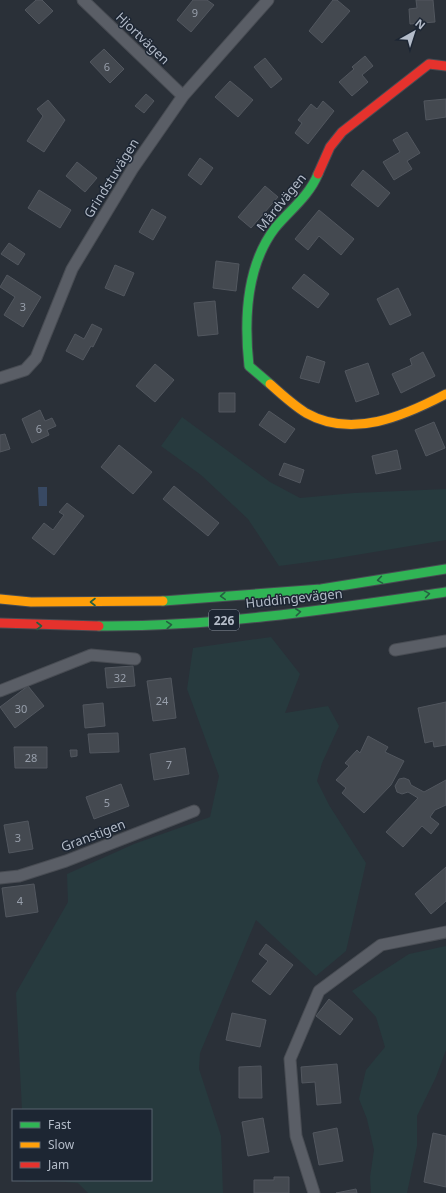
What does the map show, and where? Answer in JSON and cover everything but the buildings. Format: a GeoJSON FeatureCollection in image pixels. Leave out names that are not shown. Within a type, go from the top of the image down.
{"type":"FeatureCollection","features":[{"type":"Feature","properties":{"kind":"main road","name":"Mårdvägen"},"geometry":{"type":"LineString","coordinates":[[446,66],[429,64],[375,104],[337,136],[331,144],[321,170],[312,187],[266,241],[261,252],[251,289],[246,344],[249,366],[306,413],[332,422],[355,426],[381,422],[427,404],[446,394]]}},
{"type":"Feature","properties":{"kind":"main road","name":"Huddingevägen"},"geometry":{"type":"LineString","coordinates":[[0,599],[31,602],[156,601],[321,589],[446,570]]}},
{"type":"Feature","properties":{"kind":"main road","name":"Huddingevägen"},"geometry":{"type":"LineString","coordinates":[[0,623],[32,626],[160,626],[335,608],[446,592]]}},
{"type":"Feature","properties":{"kind":"street","name":"Hjortvägen"},"geometry":{"type":"LineString","coordinates":[[83,0],[183,96]]}},
{"type":"Feature","properties":{"kind":"street","name":"Grindstuvägen"},"geometry":{"type":"LineString","coordinates":[[0,378],[25,370],[36,358],[72,269],[133,168],[183,96],[268,0]]}},
{"type":"Feature","properties":{"kind":"street"},"geometry":{"type":"LineString","coordinates":[[395,650],[446,642]]}},
{"type":"Feature","properties":{"kind":"street"},"geometry":{"type":"LineString","coordinates":[[0,690],[91,656],[135,659]]}},
{"type":"Feature","properties":{"kind":"street","name":"Granstigen"},"geometry":{"type":"LineString","coordinates":[[0,878],[19,876],[66,861],[194,812]]}},
{"type":"Feature","properties":{"kind":"street"},"geometry":{"type":"LineString","coordinates":[[314,1193],[296,1136],[290,1058],[319,991],[381,945],[446,932]]}},
{"type":"Feature","properties":{"kind":"green space"},"geometry":{"type":"Polygon","coordinates":[[[182,417],[270,482],[300,498],[354,493],[446,489],[446,540],[332,559],[279,566],[248,519],[201,475],[161,446],[182,417]]]}},
{"type":"Feature","properties":{"kind":"green space"},"geometry":{"type":"Polygon","coordinates":[[[271,637],[300,674],[285,713],[328,706],[339,726],[322,763],[317,781],[329,805],[366,863],[346,951],[316,976],[256,920],[200,1053],[199,1069],[221,1136],[223,1193],[88,1193],[78,1183],[53,1181],[152,1181],[152,1109],[22,1109],[16,993],[68,902],[67,874],[134,844],[210,817],[219,776],[187,689],[193,648],[271,637]]]}},
{"type":"Feature","properties":{"kind":"green space"},"geometry":{"type":"Polygon","coordinates":[[[446,946],[446,1050],[436,1077],[417,1116],[417,1146],[407,1193],[371,1193],[370,1177],[374,1150],[367,1119],[359,1099],[366,1070],[385,1047],[376,1017],[352,991],[409,954],[446,946]]]}},
{"type":"Feature","properties":{"kind":"green space"},"geometry":{"type":"Polygon","coordinates":[[[26,1181],[53,1181],[26,1182],[26,1181]]]}},
{"type":"Feature","properties":{"kind":"water"},"geometry":{"type":"Polygon","coordinates":[[[38,487],[47,487],[47,506],[39,506],[38,487]]]}},
{"type":"Feature","properties":{"kind":"traffic: fast"},"geometry":{"type":"LineString","coordinates":[[270,384],[249,366],[247,348],[247,312],[253,276],[265,243],[275,228],[310,189],[318,174]]}},
{"type":"Feature","properties":{"kind":"traffic: fast"},"geometry":{"type":"LineString","coordinates":[[163,601],[321,589],[446,569]]}},
{"type":"Feature","properties":{"kind":"traffic: fast"},"geometry":{"type":"LineString","coordinates":[[99,626],[186,624],[273,616],[446,592]]}},
{"type":"Feature","properties":{"kind":"traffic: slow"},"geometry":{"type":"LineString","coordinates":[[270,384],[306,413],[324,421],[341,424],[378,422],[413,410],[446,394]]}},
{"type":"Feature","properties":{"kind":"traffic: slow"},"geometry":{"type":"LineString","coordinates":[[0,599],[31,602],[163,601]]}},
{"type":"Feature","properties":{"kind":"traffic: jam"},"geometry":{"type":"LineString","coordinates":[[318,174],[330,147],[342,132],[429,64],[446,66]]}},
{"type":"Feature","properties":{"kind":"traffic: jam"},"geometry":{"type":"LineString","coordinates":[[0,623],[99,626]]}}]}
